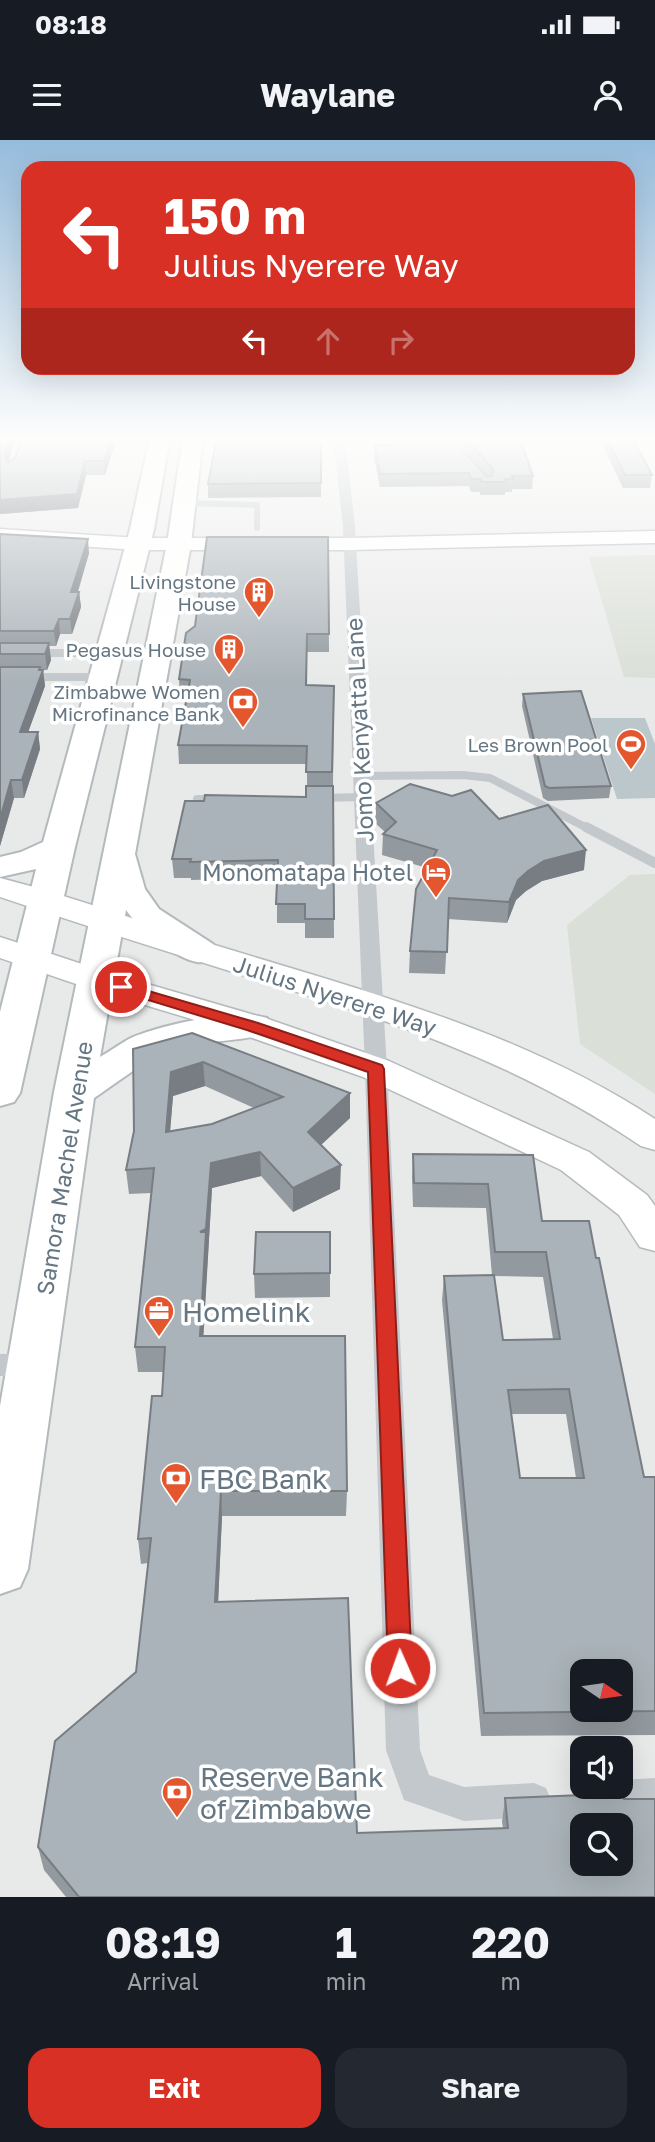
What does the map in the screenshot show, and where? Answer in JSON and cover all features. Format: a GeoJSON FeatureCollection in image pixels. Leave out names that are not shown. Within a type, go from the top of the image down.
{"type":"FeatureCollection","features":[{"type":"Feature","properties":{"kind":"highway"},"geometry":{"type":"LineString","coordinates":[[0,1093],[16,952],[45,902],[144,519]]}},
{"type":"Feature","properties":{"kind":"highway","name":"Samora Machel Avenue"},"geometry":{"type":"LineString","coordinates":[[0,1569],[17,1364],[74,1092],[183,519]]}},
{"type":"Feature","properties":{"kind":"highway"},"geometry":{"type":"LineString","coordinates":[[0,867],[32,860],[58,847]]}},
{"type":"Feature","properties":{"kind":"highway"},"geometry":{"type":"LineString","coordinates":[[119,856],[128,889],[147,916],[200,952]]}},
{"type":"Feature","properties":{"kind":"highway"},"geometry":{"type":"LineString","coordinates":[[74,1092],[146,1046],[193,1033],[253,1026]]}},
{"type":"Feature","properties":{"kind":"main road"},"geometry":{"type":"LineString","coordinates":[[0,523],[140,537]]}},
{"type":"Feature","properties":{"kind":"main road"},"geometry":{"type":"LineString","coordinates":[[180,537],[257,528],[349,535],[655,523]]}},
{"type":"Feature","properties":{"kind":"main road"},"geometry":{"type":"LineString","coordinates":[[0,535],[655,537]]}},
{"type":"Feature","properties":{"kind":"main road","name":"Julius Nyerere Way"},"geometry":{"type":"LineString","coordinates":[[0,887],[106,923],[373,1004],[519,1059],[632,1120],[655,1137]]}},
{"type":"Feature","properties":{"kind":"main road"},"geometry":{"type":"LineString","coordinates":[[16,952],[94,979],[253,1026],[376,1069],[575,1161],[633,1205],[655,1236]]}},
{"type":"Feature","properties":{"kind":"street","name":"Jomo Kenyatta Lane"},"geometry":{"type":"LineString","coordinates":[[347,519],[376,1069],[403,1750],[416,1788],[464,1804],[655,1795]]}},
{"type":"Feature","properties":{"kind":"lane"},"geometry":{"type":"LineString","coordinates":[[257,519],[257,528]]}},
{"type":"Feature","properties":{"kind":"lane"},"geometry":{"type":"LineString","coordinates":[[27,653],[105,665]]}},
{"type":"Feature","properties":{"kind":"lane"},"geometry":{"type":"LineString","coordinates":[[26,677],[105,665]]}},
{"type":"Feature","properties":{"kind":"lane"},"geometry":{"type":"LineString","coordinates":[[307,798],[362,787],[463,775],[490,778],[655,863]]}},
{"type":"Feature","properties":{"kind":"lane"},"geometry":{"type":"LineString","coordinates":[[197,799],[225,799]]}},
{"type":"Feature","properties":{"kind":"shaded area"},"geometry":{"type":"Polygon","coordinates":[[[0,519],[655,519],[655,1897],[0,1897],[0,519]]]}},
{"type":"Feature","properties":{"kind":"shaded area"},"geometry":{"type":"Polygon","coordinates":[[[655,555],[655,678],[624,677],[589,557],[655,555]]]}},
{"type":"Feature","properties":{"kind":"shaded area","name":"Les Brown Pool"},"geometry":{"type":"Polygon","coordinates":[[[591,718],[645,718],[655,744],[655,798],[617,799],[591,718]]]}},
{"type":"Feature","properties":{"kind":"shaded area"},"geometry":{"type":"Polygon","coordinates":[[[655,874],[655,1094],[580,1044],[567,925],[630,875],[655,874]]]}},
{"type":"Feature","properties":{"kind":"building"},"geometry":{"type":"Polygon","coordinates":[[[0,534],[88,539],[71,592],[79,592],[70,619],[59,619],[54,631],[0,631],[0,534]]]}},
{"type":"Feature","properties":{"kind":"building"},"geometry":{"type":"Polygon","coordinates":[[[207,537],[328,537],[329,634],[307,634],[306,685],[334,686],[332,772],[306,772],[307,746],[178,745],[190,680],[179,679],[186,633],[195,626],[207,537]]]}},
{"type":"Feature","properties":{"kind":"building"},"geometry":{"type":"Polygon","coordinates":[[[0,643],[49,643],[45,654],[0,654],[0,643]]]}},
{"type":"Feature","properties":{"kind":"building"},"geometry":{"type":"Polygon","coordinates":[[[0,667],[40,667],[39,670],[43,670],[20,732],[38,732],[22,780],[11,780],[0,819],[0,667]]]}},
{"type":"Feature","properties":{"kind":"building"},"geometry":{"type":"Polygon","coordinates":[[[581,691],[611,786],[549,788],[545,786],[523,694],[581,691]]]}},
{"type":"Feature","properties":{"kind":"building"},"geometry":{"type":"Polygon","coordinates":[[[410,784],[452,796],[471,790],[499,819],[548,805],[586,850],[544,861],[528,871],[518,880],[509,902],[449,898],[447,952],[410,951],[416,889],[437,850],[383,834],[396,822],[376,803],[410,784]]]}},
{"type":"Feature","properties":{"kind":"building"},"geometry":{"type":"Polygon","coordinates":[[[306,786],[333,786],[334,919],[305,919],[305,904],[276,904],[278,860],[190,862],[191,859],[172,859],[185,801],[204,801],[205,795],[306,797],[306,786]]]}},
{"type":"Feature","properties":{"kind":"building"},"geometry":{"type":"Polygon","coordinates":[[[192,1033],[350,1093],[308,1132],[341,1165],[293,1188],[260,1152],[211,1163],[206,1229],[200,1232],[206,1232],[200,1336],[345,1336],[347,1491],[221,1491],[215,1602],[348,1598],[357,1833],[508,1828],[505,1798],[570,1796],[570,1799],[655,1799],[655,1897],[79,1897],[38,1847],[55,1741],[136,1672],[151,1538],[138,1539],[152,1396],[162,1396],[165,1347],[135,1347],[154,1168],[126,1170],[134,1131],[133,1049],[192,1033]],[[203,1062],[171,1072],[166,1132],[212,1124],[283,1097],[203,1062]]]}},
{"type":"Feature","properties":{"kind":"building"},"geometry":{"type":"Polygon","coordinates":[[[413,1154],[533,1155],[542,1221],[589,1221],[644,1477],[655,1477],[655,1711],[634,1711],[634,1659],[570,1659],[570,1712],[484,1713],[444,1276],[494,1275],[503,1340],[560,1339],[546,1252],[495,1252],[488,1184],[414,1183],[413,1154]],[[569,1389],[508,1390],[520,1478],[584,1478],[569,1389]]]}},
{"type":"Feature","properties":{"kind":"building"},"geometry":{"type":"Polygon","coordinates":[[[256,1232],[330,1232],[330,1273],[254,1274],[256,1232]]]}},
{"type":"Feature","properties":{"kind":"place","name":"Livingstone House"},"geometry":{"type":"Point","coordinates":[259,619]}},
{"type":"Feature","properties":{"kind":"place","name":"Pegasus House"},"geometry":{"type":"Point","coordinates":[229,676]}},
{"type":"Feature","properties":{"kind":"place","name":"Zimbabwe Women Microfinance Bank"},"geometry":{"type":"Point","coordinates":[243,729]}},
{"type":"Feature","properties":{"kind":"place","name":"Les Brown Pool"},"geometry":{"type":"Point","coordinates":[631,771]}},
{"type":"Feature","properties":{"kind":"place","name":"Monomatapa Hotel"},"geometry":{"type":"Point","coordinates":[436,899]}},
{"type":"Feature","properties":{"kind":"place","name":"Homelink"},"geometry":{"type":"Point","coordinates":[159,1338]}},
{"type":"Feature","properties":{"kind":"place","name":"FBC Bank"},"geometry":{"type":"Point","coordinates":[176,1505]}},
{"type":"Feature","properties":{"kind":"place","name":"Reserve Bank of Zimbabwe"},"geometry":{"type":"Point","coordinates":[177,1819]}},
{"type":"Feature","properties":{"kind":"route"},"geometry":{"type":"LineString","coordinates":[[121,987],[253,1026],[376,1069],[400,1668]]}}]}
